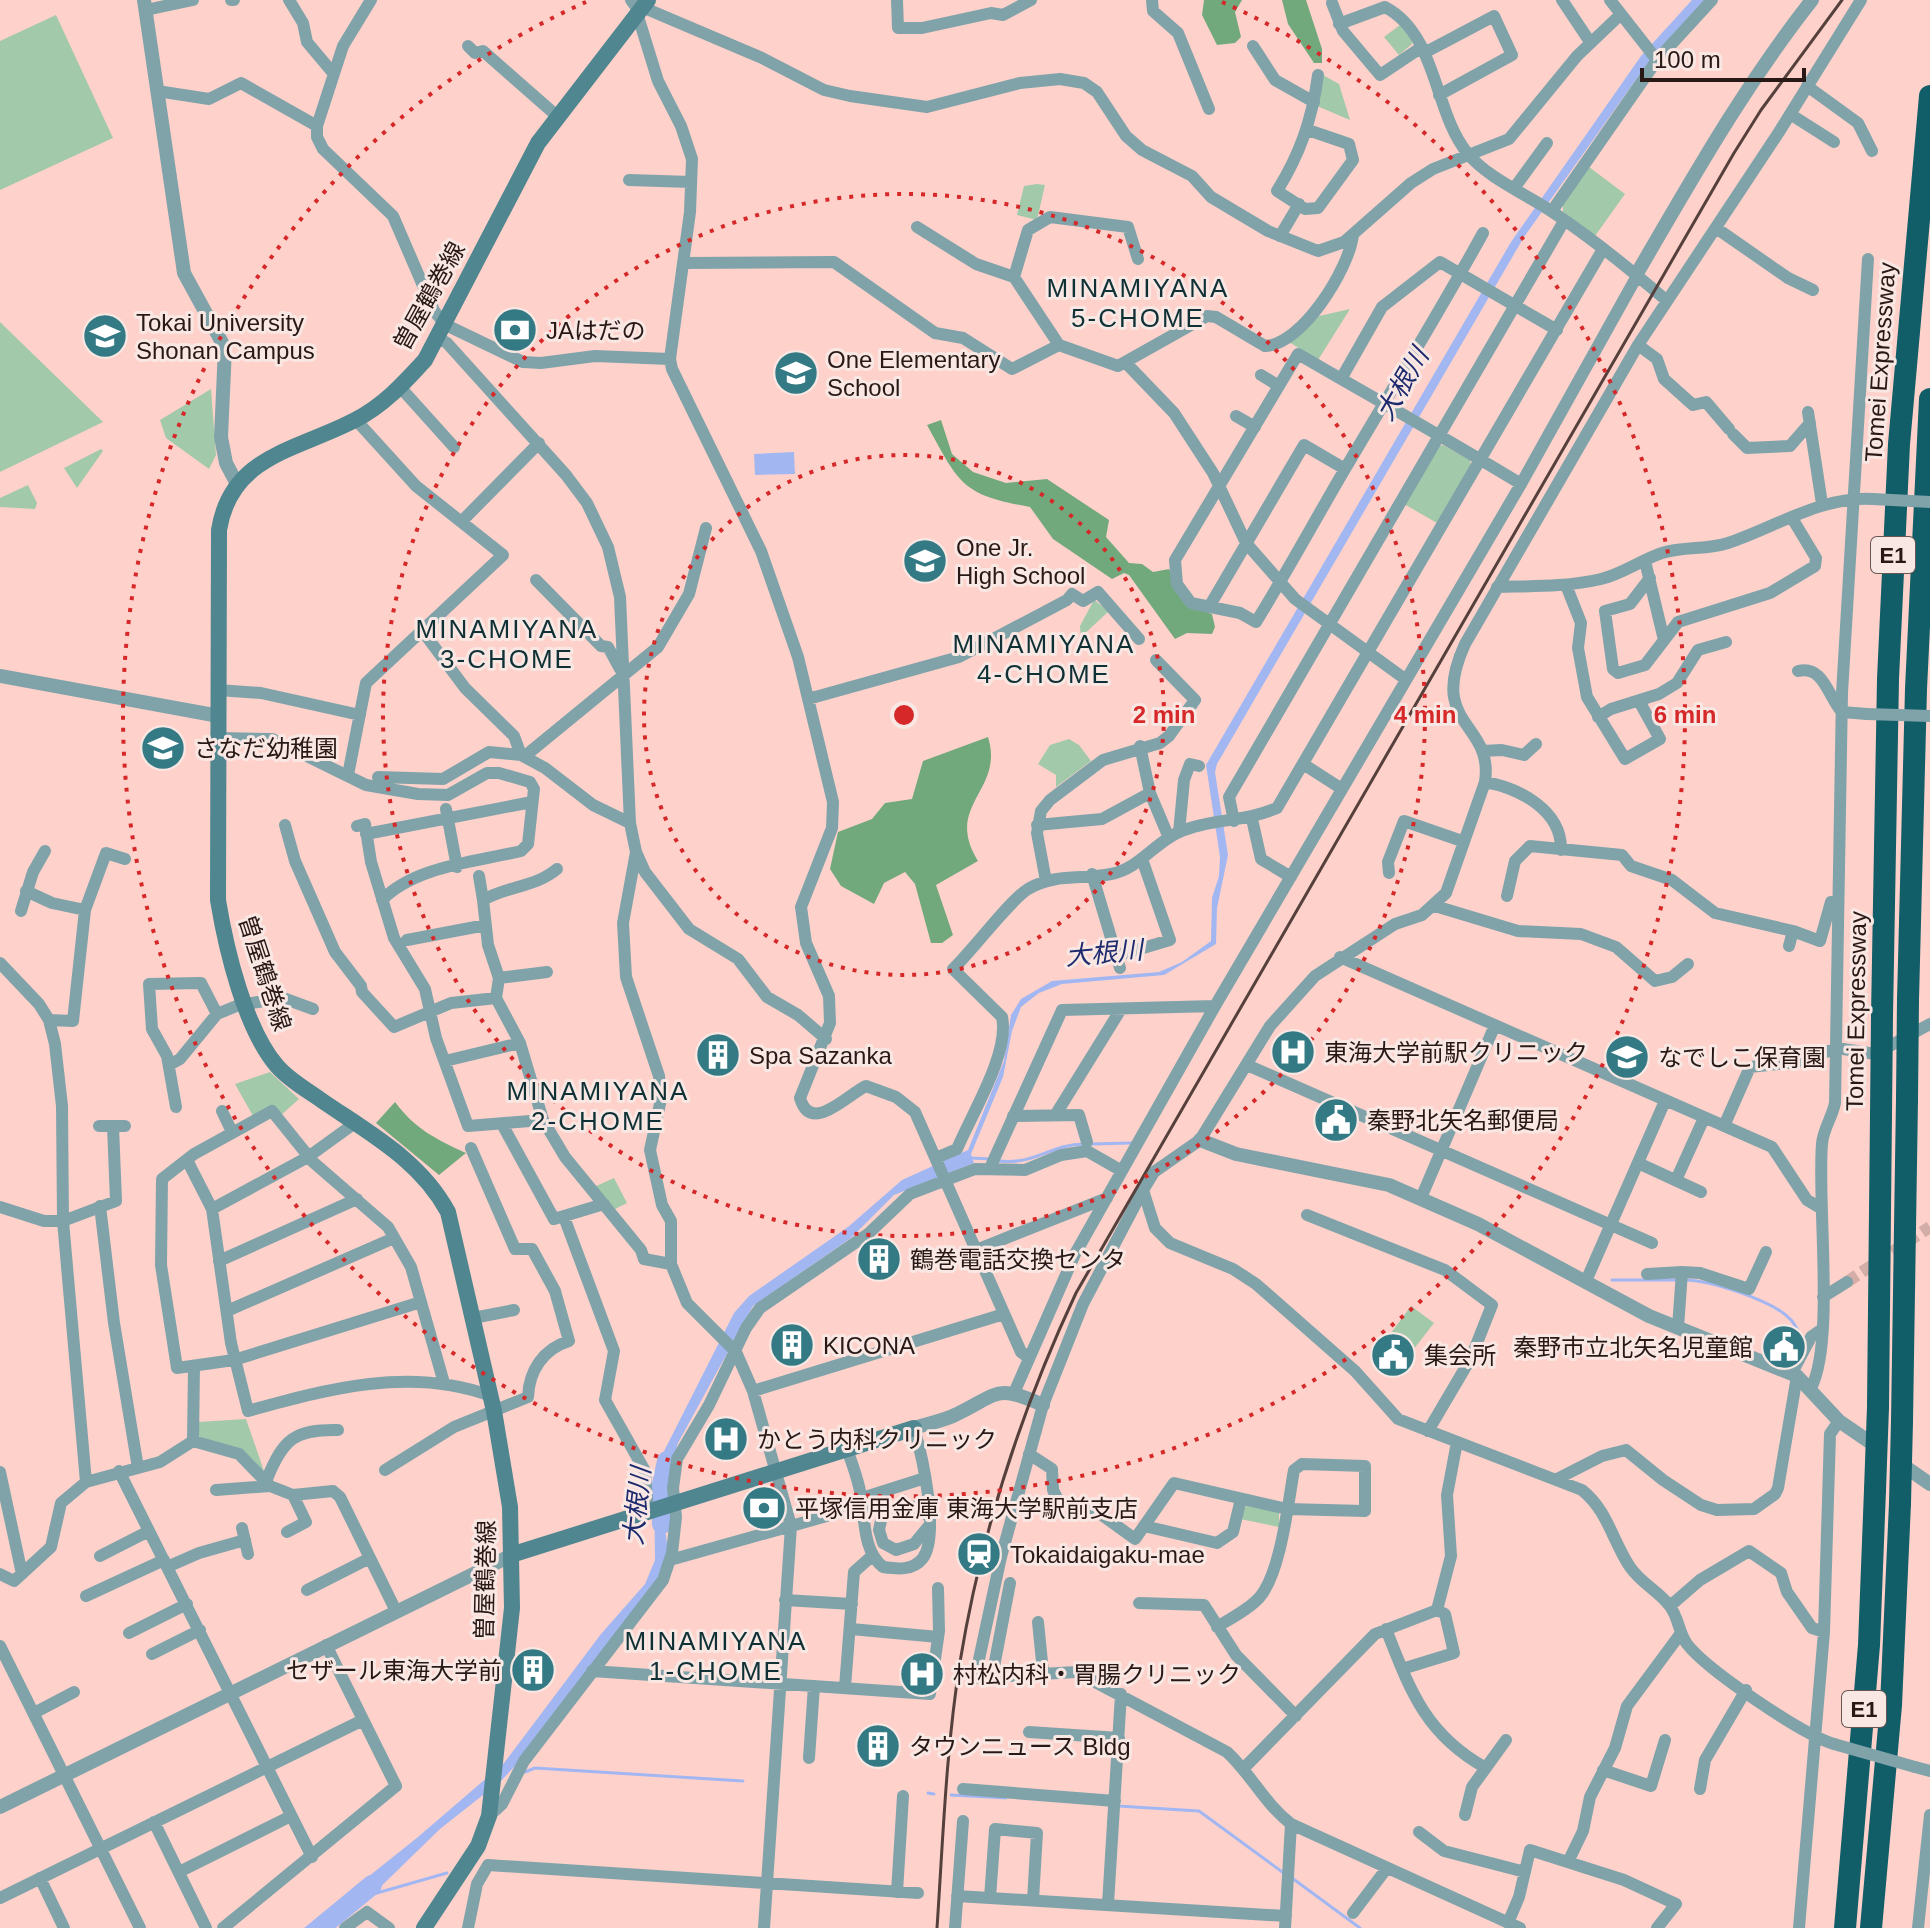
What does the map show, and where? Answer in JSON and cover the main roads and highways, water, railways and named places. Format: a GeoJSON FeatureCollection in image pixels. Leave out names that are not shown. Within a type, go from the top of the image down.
{"type":"FeatureCollection","features":[{"type":"Feature","properties":{"kind":"highway","name":"Tomei Expressway"},"geometry":{"type":"LineString","coordinates":[[1845,1928],[1869,1645],[1878,1407],[1882,1016],[1893,565],[1909,312],[1930,96]]}},
{"type":"Feature","properties":{"kind":"highway","name":"E1"},"geometry":{"type":"LineString","coordinates":[[1871,1928],[1892,1691],[1900,1503],[1908,1000],[1917,674],[1930,399]]}},
{"type":"Feature","properties":{"kind":"main road","name":"曽屋鶴巻線"},"geometry":{"type":"LineString","coordinates":[[424,1928],[478,1846],[489,1813],[512,1608],[514,1554],[504,1461],[451,1223],[434,1187],[412,1164],[279,1068],[261,1043],[225,937],[218,900],[219,530],[224,506],[236,482],[253,468],[356,420],[400,387],[442,332],[529,160],[557,116],[639,6]]}},
{"type":"Feature","properties":{"kind":"main road"},"geometry":{"type":"LineString","coordinates":[[514,1554],[914,1428]]}},
{"type":"Feature","properties":{"kind":"water"},"geometry":{"type":"Polygon","coordinates":[[[1692,0],[1705,0],[1652,57],[1524,237],[1217,764],[1215,772],[1228,855],[1217,908],[1216,944],[1164,975],[1062,984],[1039,993],[1021,1007],[1012,1031],[1003,1077],[971,1154],[974,1163],[894,1195],[851,1238],[753,1306],[678,1443],[667,1483],[660,1492],[668,1550],[656,1582],[523,1757],[502,1780],[440,1829],[366,1901],[349,1903],[321,1928],[304,1928],[504,1763],[601,1634],[645,1584],[655,1560],[654,1483],[658,1463],[734,1313],[749,1296],[848,1227],[902,1180],[968,1150],[1004,1061],[1011,1015],[1021,999],[1052,981],[1159,972],[1182,962],[1211,941],[1212,898],[1219,876],[1220,857],[1206,765],[1511,242],[1641,56],[1692,0]]]}},
{"type":"Feature","properties":{"kind":"water"},"geometry":{"type":"Polygon","coordinates":[[[794,452],[795,474],[755,475],[754,454],[794,452]]]}},
{"type":"Feature","properties":{"kind":"waterway"},"geometry":{"type":"LineString","coordinates":[[1091,1144],[1131,1143]]}},
{"type":"Feature","properties":{"kind":"waterway"},"geometry":{"type":"LineString","coordinates":[[999,1161],[1023,1160],[1062,1147],[1084,1144]]}},
{"type":"Feature","properties":{"kind":"waterway"},"geometry":{"type":"LineString","coordinates":[[971,1158],[991,1159]]}},
{"type":"Feature","properties":{"kind":"waterway"},"geometry":{"type":"LineString","coordinates":[[1612,1280],[1676,1280]]}},
{"type":"Feature","properties":{"kind":"waterway"},"geometry":{"type":"LineString","coordinates":[[1684,1280],[1724,1287],[1769,1305],[1792,1321],[1803,1341]]}},
{"type":"Feature","properties":{"kind":"waterway","name":"大根川"},"geometry":{"type":"LineString","coordinates":[[662,1524],[662,1484],[667,1461]]}},
{"type":"Feature","properties":{"kind":"waterway"},"geometry":{"type":"LineString","coordinates":[[525,1772],[535,1768],[743,1781]]}},
{"type":"Feature","properties":{"kind":"waterway"},"geometry":{"type":"LineString","coordinates":[[928,1793],[934,1794]]}},
{"type":"Feature","properties":{"kind":"waterway"},"geometry":{"type":"LineString","coordinates":[[951,1795],[1006,1798]]}},
{"type":"Feature","properties":{"kind":"waterway"},"geometry":{"type":"LineString","coordinates":[[1118,1806],[1199,1811],[1285,1874]]}},
{"type":"Feature","properties":{"kind":"waterway"},"geometry":{"type":"LineString","coordinates":[[370,1895],[447,1873]]}},
{"type":"Feature","properties":{"kind":"waterway"},"geometry":{"type":"LineString","coordinates":[[1292,1878],[1360,1928]]}},
{"type":"Feature","properties":{"kind":"waterway","name":"大根川"},"geometry":{"type":"LineString","coordinates":[[320,1928],[372,1885]]}},
{"type":"Feature","properties":{"kind":"tunnel"},"geometry":{"type":"LineString","coordinates":[[1847,1282],[1930,1227]]}},
{"type":"Feature","properties":{"kind":"railway"},"geometry":{"type":"LineString","coordinates":[[937,1928],[951,1728],[960,1662],[979,1567],[1021,1427],[1076,1293],[1734,153],[1761,110],[1842,0]]}},
{"type":"Feature","properties":{"kind":"place","name":"JAはだの"},"geometry":{"type":"Point","coordinates":[515,330]}},
{"type":"Feature","properties":{"kind":"place","name":"Tokai University Shonan Campus"},"geometry":{"type":"Point","coordinates":[105,336]}},
{"type":"Feature","properties":{"kind":"place","name":"One Elementary School"},"geometry":{"type":"Point","coordinates":[796,373]}},
{"type":"Feature","properties":{"kind":"place","name":"One Jr. High School"},"geometry":{"type":"Point","coordinates":[925,561]}},
{"type":"Feature","properties":{"kind":"place","name":"さなだ幼稚園"},"geometry":{"type":"Point","coordinates":[163,748]}},
{"type":"Feature","properties":{"kind":"place","name":"東海大学前駅クリニック"},"geometry":{"type":"Point","coordinates":[1293,1052]}},
{"type":"Feature","properties":{"kind":"place","name":"Spa Sazanka"},"geometry":{"type":"Point","coordinates":[718,1055]}},
{"type":"Feature","properties":{"kind":"place","name":"なでしこ保育園"},"geometry":{"type":"Point","coordinates":[1627,1057]}},
{"type":"Feature","properties":{"kind":"place","name":"秦野北矢名郵便局"},"geometry":{"type":"Point","coordinates":[1336,1120]}},
{"type":"Feature","properties":{"kind":"place","name":"鶴巻電話交換センタ"},"geometry":{"type":"Point","coordinates":[879,1259]}},
{"type":"Feature","properties":{"kind":"place","name":"KICONA"},"geometry":{"type":"Point","coordinates":[792,1345]}},
{"type":"Feature","properties":{"kind":"place","name":"秦野市立北矢名児童館"},"geometry":{"type":"Point","coordinates":[1784,1347]}},
{"type":"Feature","properties":{"kind":"place","name":"集会所"},"geometry":{"type":"Point","coordinates":[1393,1355]}},
{"type":"Feature","properties":{"kind":"place","name":"かとう内科クリニック"},"geometry":{"type":"Point","coordinates":[726,1439]}},
{"type":"Feature","properties":{"kind":"place","name":"平塚信用金庫 東海大学駅前支店"},"geometry":{"type":"Point","coordinates":[764,1508]}},
{"type":"Feature","properties":{"kind":"place","name":"Tokaidaigaku-mae"},"geometry":{"type":"Point","coordinates":[979,1554]}},
{"type":"Feature","properties":{"kind":"place","name":"セザール東海大学前"},"geometry":{"type":"Point","coordinates":[533,1670]}},
{"type":"Feature","properties":{"kind":"place","name":"村松内科・胃腸クリニック"},"geometry":{"type":"Point","coordinates":[922,1674]}},
{"type":"Feature","properties":{"kind":"place","name":"タウンニュース Bldg"},"geometry":{"type":"Point","coordinates":[878,1746]}},
{"type":"Feature","properties":{"kind":"district","name":"MINAMIYANA 5-CHOME"},"geometry":{"type":"Point","coordinates":[1138,303]}},
{"type":"Feature","properties":{"kind":"district","name":"MINAMIYANA 3-CHOME"},"geometry":{"type":"Point","coordinates":[507,644]}},
{"type":"Feature","properties":{"kind":"district","name":"MINAMIYANA 4-CHOME"},"geometry":{"type":"Point","coordinates":[1044,659]}},
{"type":"Feature","properties":{"kind":"district","name":"MINAMIYANA 2-CHOME"},"geometry":{"type":"Point","coordinates":[598,1106]}},
{"type":"Feature","properties":{"kind":"district","name":"MINAMIYANA 1-CHOME"},"geometry":{"type":"Point","coordinates":[716,1656]}}]}
